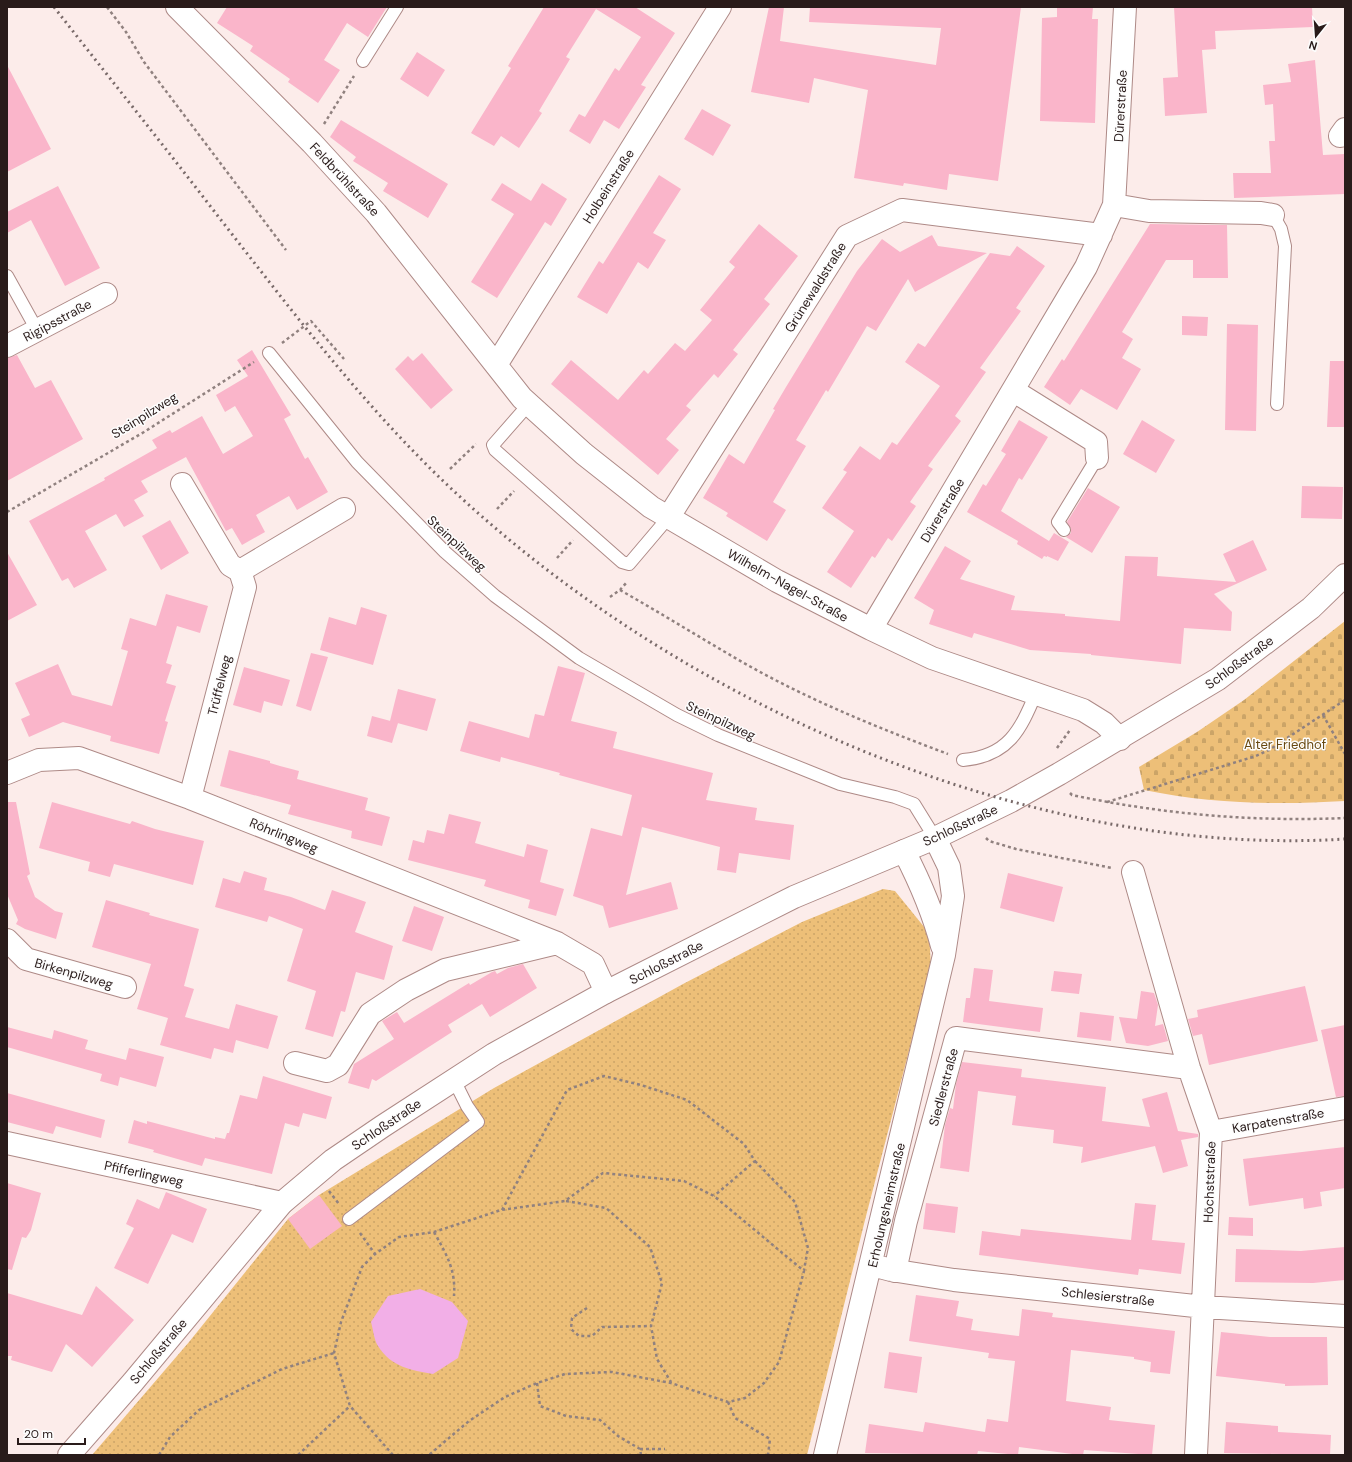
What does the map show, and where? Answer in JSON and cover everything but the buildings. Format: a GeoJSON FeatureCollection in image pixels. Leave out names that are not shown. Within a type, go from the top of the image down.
{"type":"FeatureCollection","features":[{"type":"Feature","properties":{"kind":"street","name":"Feldbrühlstraße"},"geometry":{"type":"LineString","coordinates":[[177,7],[312,143],[376,213],[496,365]]}},
{"type":"Feature","properties":{"kind":"street","name":"Holbeinstraße"},"geometry":{"type":"LineString","coordinates":[[496,365],[720,7]]}},
{"type":"Feature","properties":{"kind":"street","name":"Dürerstraße"},"geometry":{"type":"LineString","coordinates":[[871,629],[1014,391],[1086,267],[1114,205],[1125,7]]}},
{"type":"Feature","properties":{"kind":"street"},"geometry":{"type":"LineString","coordinates":[[1114,205],[1149,211],[1261,213],[1273,215]]}},
{"type":"Feature","properties":{"kind":"street","name":"Grünewaldstraße"},"geometry":{"type":"LineString","coordinates":[[668,518],[848,236],[902,210],[1101,234]]}},
{"type":"Feature","properties":{"kind":"street","name":"Rigipsstraße"},"geometry":{"type":"LineString","coordinates":[[7,346],[106,294]]}},
{"type":"Feature","properties":{"kind":"street","name":"Wilhelm-Nagel-Straße"},"geometry":{"type":"LineString","coordinates":[[496,365],[529,404],[609,474],[651,507],[668,518],[777,581],[871,629],[947,663],[1084,710],[1104,723],[1120,739]]}},
{"type":"Feature","properties":{"kind":"street"},"geometry":{"type":"LineString","coordinates":[[1014,391],[1096,442],[1097,458]]}},
{"type":"Feature","properties":{"kind":"street"},"geometry":{"type":"LineString","coordinates":[[182,484],[230,565],[240,571],[344,509]]}},
{"type":"Feature","properties":{"kind":"street","name":"Trüffelweg"},"geometry":{"type":"LineString","coordinates":[[190,798],[245,586],[240,571]]}},
{"type":"Feature","properties":{"kind":"street","name":"Schloßstraße"},"geometry":{"type":"LineString","coordinates":[[68,1455],[133,1382],[282,1203],[333,1160],[494,1054],[606,992],[794,897],[935,838],[972,820],[1120,739],[1218,679],[1311,608],[1345,575]]}},
{"type":"Feature","properties":{"kind":"street","name":"Röhrlingweg"},"geometry":{"type":"LineString","coordinates":[[7,773],[39,760],[79,758],[190,798],[557,943],[593,964],[606,992]]}},
{"type":"Feature","properties":{"kind":"street","name":"Erholungsheimstraße"},"geometry":{"type":"LineString","coordinates":[[825,1455],[872,1265],[944,955],[953,896],[949,867],[935,838]]}},
{"type":"Feature","properties":{"kind":"street","name":"Erholungsheimstraße"},"geometry":{"type":"LineString","coordinates":[[904,851],[925,892],[934,916],[944,955]]}},
{"type":"Feature","properties":{"kind":"street","name":"Höchststraße"},"geometry":{"type":"LineString","coordinates":[[1133,872],[1188,1068],[1211,1132],[1196,1455]]}},
{"type":"Feature","properties":{"kind":"street","name":"Birkenpilzweg"},"geometry":{"type":"LineString","coordinates":[[7,940],[26,959],[125,987]]}},
{"type":"Feature","properties":{"kind":"street"},"geometry":{"type":"LineString","coordinates":[[295,1063],[327,1071],[338,1065],[370,1014],[406,990],[445,970],[557,943]]}},
{"type":"Feature","properties":{"kind":"street","name":"Siedlerstraße"},"geometry":{"type":"LineString","coordinates":[[895,1271],[906,1221],[956,1038],[1188,1068]]}},
{"type":"Feature","properties":{"kind":"street","name":"Karpatenstraße"},"geometry":{"type":"LineString","coordinates":[[1211,1132],[1345,1108]]}},
{"type":"Feature","properties":{"kind":"street","name":"Pfifferlingweg"},"geometry":{"type":"LineString","coordinates":[[7,1143],[282,1203]]}},
{"type":"Feature","properties":{"kind":"street","name":"Schlesierstraße"},"geometry":{"type":"LineString","coordinates":[[872,1265],[895,1271],[954,1280],[1204,1307],[1345,1316]]}},
{"type":"Feature","properties":{"kind":"lane"},"geometry":{"type":"LineString","coordinates":[[363,61],[397,7]]}},
{"type":"Feature","properties":{"kind":"lane"},"geometry":{"type":"LineString","coordinates":[[1273,215],[1281,229],[1285,246],[1277,404]]}},
{"type":"Feature","properties":{"kind":"lane"},"geometry":{"type":"LineString","coordinates":[[7,276],[37,330]]}},
{"type":"Feature","properties":{"kind":"lane","name":"Steinpilzweg"},"geometry":{"type":"LineString","coordinates":[[269,353],[356,462],[424,532],[495,596],[579,658],[677,715],[718,735],[840,784],[895,797],[914,804],[935,838]]}},
{"type":"Feature","properties":{"kind":"lane"},"geometry":{"type":"LineString","coordinates":[[529,404],[493,445],[494,450],[622,562],[629,564],[668,518]]}},
{"type":"Feature","properties":{"kind":"lane"},"geometry":{"type":"LineString","coordinates":[[1064,530],[1058,522],[1097,458]]}},
{"type":"Feature","properties":{"kind":"lane"},"geometry":{"type":"LineString","coordinates":[[963,760],[978,759],[994,753],[1008,742],[1023,723],[1036,693]]}},
{"type":"Feature","properties":{"kind":"lane"},"geometry":{"type":"LineString","coordinates":[[349,1219],[478,1122],[467,1106],[454,1080]]}},
{"type":"Feature","properties":{"kind":"path"},"geometry":{"type":"LineString","coordinates":[[107,7],[126,32],[144,62],[286,250]]}},
{"type":"Feature","properties":{"kind":"path"},"geometry":{"type":"LineString","coordinates":[[312,143],[363,61]]}},
{"type":"Feature","properties":{"kind":"path"},"geometry":{"type":"LineString","coordinates":[[269,353],[311,321],[344,359]]}},
{"type":"Feature","properties":{"kind":"path","name":"Steinpilzweg"},"geometry":{"type":"LineString","coordinates":[[7,512],[144,432],[251,362],[269,353]]}},
{"type":"Feature","properties":{"kind":"path"},"geometry":{"type":"LineString","coordinates":[[497,509],[508,497]]}},
{"type":"Feature","properties":{"kind":"path"},"geometry":{"type":"LineString","coordinates":[[556,558],[565,548]]}},
{"type":"Feature","properties":{"kind":"path"},"geometry":{"type":"LineString","coordinates":[[620,590],[752,667],[824,704],[889,732],[963,760]]}},
{"type":"Feature","properties":{"kind":"path"},"geometry":{"type":"LineString","coordinates":[[1106,802],[1256,756],[1269,750],[1345,700]]}},
{"type":"Feature","properties":{"kind":"path"},"geometry":{"type":"LineString","coordinates":[[1084,710],[1049,758],[1072,795],[1156,811],[1213,817],[1251,819],[1345,818]]}},
{"type":"Feature","properties":{"kind":"path"},"geometry":{"type":"LineString","coordinates":[[1323,715],[1345,754]]}},
{"type":"Feature","properties":{"kind":"path"},"geometry":{"type":"LineString","coordinates":[[972,820],[989,841],[1016,849],[1133,872]]}},
{"type":"Feature","properties":{"kind":"path"},"geometry":{"type":"LineString","coordinates":[[429,1455],[469,1421],[505,1397],[537,1383],[565,1374],[612,1372],[671,1383],[728,1402],[745,1398],[764,1383],[779,1362],[804,1271],[808,1248],[794,1202],[755,1161],[744,1144],[687,1100],[604,1076],[567,1090],[502,1210]]}},
{"type":"Feature","properties":{"kind":"path"},"geometry":{"type":"LineString","coordinates":[[714,1196],[755,1161]]}},
{"type":"Feature","properties":{"kind":"path"},"geometry":{"type":"LineString","coordinates":[[565,1201],[603,1173],[684,1181],[714,1196],[804,1271]]}},
{"type":"Feature","properties":{"kind":"path"},"geometry":{"type":"LineString","coordinates":[[394,1455],[350,1406],[334,1353],[341,1322],[362,1267],[374,1254],[399,1237],[434,1232],[502,1210],[565,1201],[606,1208],[650,1246],[662,1283],[651,1326],[657,1359],[671,1383]]}},
{"type":"Feature","properties":{"kind":"path"},"geometry":{"type":"LineString","coordinates":[[434,1232],[448,1257],[455,1281],[454,1296]]}},
{"type":"Feature","properties":{"kind":"path"},"geometry":{"type":"LineString","coordinates":[[587,1308],[572,1318],[571,1329],[579,1336],[592,1336],[602,1327],[651,1326]]}},
{"type":"Feature","properties":{"kind":"path"},"geometry":{"type":"LineString","coordinates":[[159,1455],[170,1437],[199,1410],[282,1368],[334,1353]]}},
{"type":"Feature","properties":{"kind":"path"},"geometry":{"type":"LineString","coordinates":[[537,1383],[540,1406],[566,1416],[600,1420],[618,1436],[640,1449],[665,1449]]}},
{"type":"Feature","properties":{"kind":"path"},"geometry":{"type":"LineString","coordinates":[[728,1402],[735,1418],[770,1439],[768,1455]]}},
{"type":"Feature","properties":{"kind":"path"},"geometry":{"type":"LineString","coordinates":[[298,1455],[350,1406]]}},
{"type":"Feature","properties":{"kind":"path"},"geometry":{"type":"LineString","coordinates":[[640,1449],[641,1455]]}},
{"type":"Feature","properties":{"kind":"green space","name":"Alter Friedhof"},"geometry":{"type":"Polygon","coordinates":[[[1345,621],[1345,801],[1269,803],[1219,801],[1169,795],[1144,790],[1139,767],[1197,732],[1244,700],[1345,621]]]}},
{"type":"Feature","properties":{"kind":"green space"},"geometry":{"type":"Polygon","coordinates":[[[883,889],[895,891],[929,933],[931,966],[865,1220],[807,1455],[92,1455],[189,1342],[288,1219],[319,1195],[494,1088],[683,984],[802,922],[883,889]]]}},
{"type":"Feature","properties":{"kind":"shaded area"},"geometry":{"type":"Polygon","coordinates":[[[420,1289],[452,1302],[468,1321],[458,1358],[433,1374],[409,1369],[389,1359],[377,1344],[371,1322],[388,1296],[420,1289]]]}},
{"type":"Feature","properties":{"kind":"railway"},"geometry":{"type":"LineString","coordinates":[[54,7],[294,313],[349,381],[407,445],[438,476],[530,556],[631,629],[741,694],[857,748],[977,791],[1100,822],[1223,838],[1345,839]]}}]}
